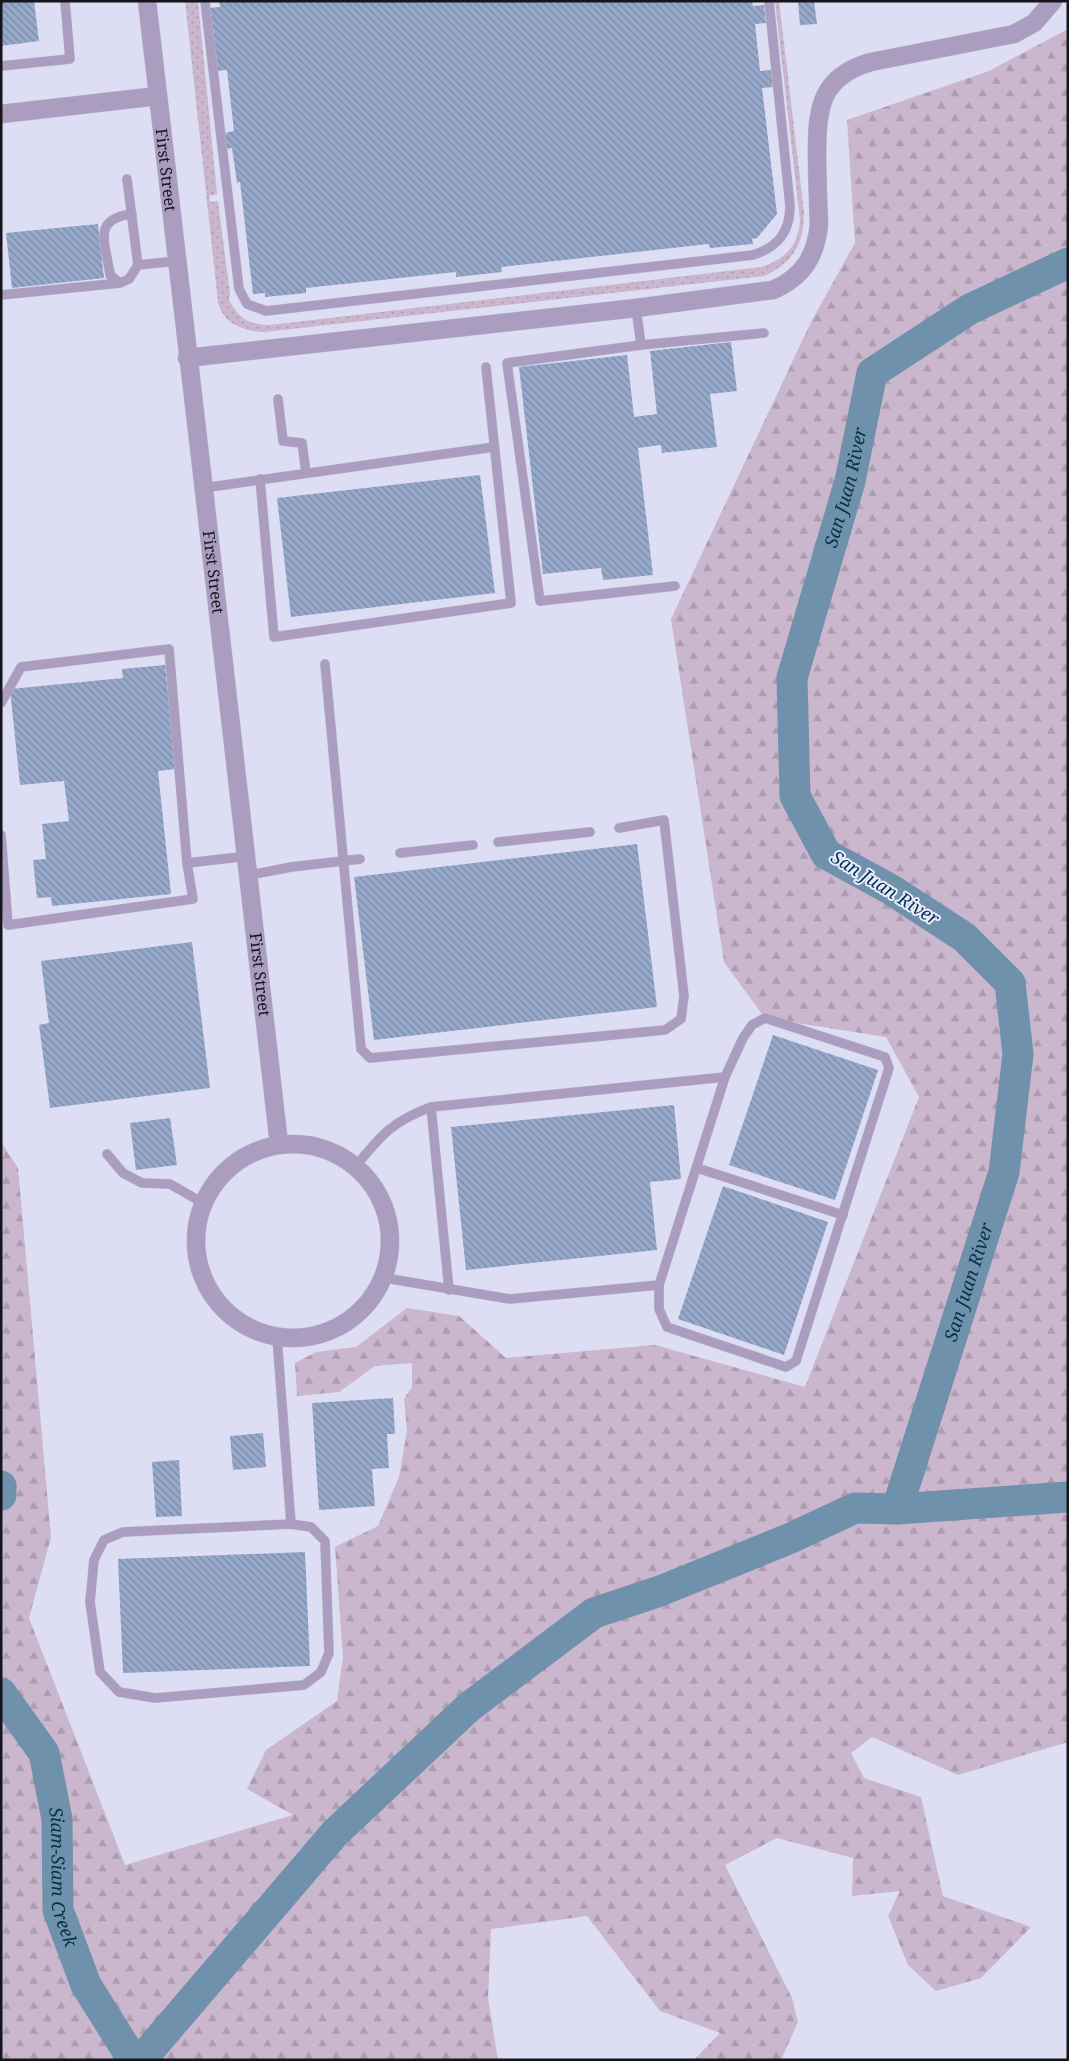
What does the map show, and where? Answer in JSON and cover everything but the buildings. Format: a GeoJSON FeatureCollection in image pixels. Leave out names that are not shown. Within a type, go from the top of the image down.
{"type":"FeatureCollection","features":[{"type":"Feature","properties":{"kind":"street","name":"First Street"},"geometry":{"type":"LineString","coordinates":[[146,1],[202,488],[248,856],[279,1144]]}},
{"type":"Feature","properties":{"kind":"street"},"geometry":{"type":"LineString","coordinates":[[187,358],[636,308],[766,291],[793,281],[806,265],[818,232],[817,121],[825,94],[836,79],[856,66],[871,62],[1014,34],[1034,23],[1053,1]]}},
{"type":"Feature","properties":{"kind":"street"},"geometry":{"type":"LineString","coordinates":[[1,114],[158,96]]}},
{"type":"Feature","properties":{"kind":"street"},"geometry":{"type":"LineString","coordinates":[[279,1144],[320,1147],[356,1166],[381,1198],[392,1238],[385,1278],[360,1314],[321,1335],[276,1338],[244,1325],[217,1302],[200,1272],[195,1238],[202,1204],[233,1164],[279,1144]]}},
{"type":"Feature","properties":{"kind":"lane"},"geometry":{"type":"LineString","coordinates":[[1,66],[70,59],[65,1]]}},
{"type":"Feature","properties":{"kind":"lane"},"geometry":{"type":"LineString","coordinates":[[205,1],[239,289],[247,304],[266,311],[753,255],[772,247],[780,241],[788,227],[790,206],[768,1]]}},
{"type":"Feature","properties":{"kind":"lane"},"geometry":{"type":"LineString","coordinates":[[1,295],[120,283],[129,279],[138,265],[126,179]]}},
{"type":"Feature","properties":{"kind":"lane"},"geometry":{"type":"LineString","coordinates":[[120,283],[110,275],[104,230],[108,221],[116,216],[132,214]]}},
{"type":"Feature","properties":{"kind":"lane"},"geometry":{"type":"LineString","coordinates":[[138,265],[176,262]]}},
{"type":"Feature","properties":{"kind":"lane"},"geometry":{"type":"LineString","coordinates":[[636,308],[641,345]]}},
{"type":"Feature","properties":{"kind":"lane"},"geometry":{"type":"LineString","coordinates":[[675,586],[540,600],[508,363],[641,345],[764,334]]}},
{"type":"Feature","properties":{"kind":"lane"},"geometry":{"type":"LineString","coordinates":[[260,479],[274,637],[511,603],[486,368]]}},
{"type":"Feature","properties":{"kind":"lane"},"geometry":{"type":"LineString","coordinates":[[278,400],[283,441],[302,443],[306,473]]}},
{"type":"Feature","properties":{"kind":"lane"},"geometry":{"type":"LineString","coordinates":[[202,488],[494,447]]}},
{"type":"Feature","properties":{"kind":"lane"},"geometry":{"type":"LineString","coordinates":[[1,703],[22,667],[170,649],[187,863],[193,899],[8,925],[1,835]]}},
{"type":"Feature","properties":{"kind":"lane"},"geometry":{"type":"LineString","coordinates":[[325,664],[361,1049],[370,1058],[665,1030],[681,1020],[684,996],[664,820],[619,828]]}},
{"type":"Feature","properties":{"kind":"lane"},"geometry":{"type":"LineString","coordinates":[[498,842],[590,832]]}},
{"type":"Feature","properties":{"kind":"lane"},"geometry":{"type":"LineString","coordinates":[[400,853],[473,845]]}},
{"type":"Feature","properties":{"kind":"lane"},"geometry":{"type":"LineString","coordinates":[[187,863],[248,856]]}},
{"type":"Feature","properties":{"kind":"lane"},"geometry":{"type":"LineString","coordinates":[[250,875],[291,867],[360,859]]}},
{"type":"Feature","properties":{"kind":"lane"},"geometry":{"type":"LineString","coordinates":[[764,1018],[885,1057],[889,1068],[796,1361],[786,1367],[667,1327],[659,1309],[659,1285],[725,1078],[743,1038],[752,1025],[764,1018]]}},
{"type":"Feature","properties":{"kind":"lane"},"geometry":{"type":"LineString","coordinates":[[356,1166],[382,1134],[406,1116],[431,1107],[725,1078]]}},
{"type":"Feature","properties":{"kind":"lane"},"geometry":{"type":"LineString","coordinates":[[431,1107],[449,1290]]}},
{"type":"Feature","properties":{"kind":"lane"},"geometry":{"type":"LineString","coordinates":[[107,1154],[123,1173],[142,1183],[170,1184],[202,1204]]}},
{"type":"Feature","properties":{"kind":"lane"},"geometry":{"type":"LineString","coordinates":[[697,1168],[843,1214]]}},
{"type":"Feature","properties":{"kind":"lane"},"geometry":{"type":"LineString","coordinates":[[385,1278],[510,1299],[659,1285]]}},
{"type":"Feature","properties":{"kind":"lane"},"geometry":{"type":"LineString","coordinates":[[276,1338],[292,1524]]}},
{"type":"Feature","properties":{"kind":"lane"},"geometry":{"type":"LineString","coordinates":[[292,1524],[311,1528],[325,1541],[329,1652],[321,1672],[304,1685],[155,1698],[119,1692],[100,1672],[90,1602],[94,1560],[104,1540],[124,1532],[292,1524]]}},
{"type":"Feature","properties":{"kind":"green space"},"geometry":{"type":"Polygon","coordinates":[[[185,1],[198,1],[217,194],[209,196],[210,202],[218,201],[230,294],[229,300],[237,312],[250,322],[270,325],[761,267],[784,256],[794,244],[800,220],[775,1],[779,1],[804,212],[802,234],[799,243],[795,251],[782,265],[764,276],[264,332],[242,328],[224,316],[218,302],[185,1]]]}},
{"type":"Feature","properties":{"kind":"green space"},"geometry":{"type":"Polygon","coordinates":[[[1068,29],[1068,1742],[958,1775],[872,1737],[851,1753],[864,1778],[921,1797],[943,1896],[1031,1927],[981,1978],[936,1991],[908,1965],[888,1916],[900,1891],[852,1896],[853,1858],[777,1838],[725,1865],[792,1998],[798,2022],[781,2060],[694,2060],[720,2033],[660,2011],[587,1916],[491,1929],[488,1998],[498,2060],[1,2060],[1,1142],[18,1168],[51,1537],[29,1618],[125,1865],[293,1815],[247,1789],[266,1750],[337,1701],[343,1657],[335,1547],[378,1526],[399,1477],[407,1431],[404,1399],[412,1387],[412,1363],[375,1366],[339,1392],[297,1396],[295,1363],[316,1352],[356,1347],[407,1308],[459,1316],[506,1358],[655,1345],[805,1387],[919,1097],[886,1037],[765,1018],[724,962],[671,619],[811,322],[855,243],[847,120],[989,71],[1068,29]]]}},
{"type":"Feature","properties":{"kind":"waterway","name":"San Juan River"},"geometry":{"type":"LineString","coordinates":[[897,1509],[1004,1172],[1018,1054],[1010,983],[964,937],[890,889],[826,854],[795,796],[792,678],[850,481],[872,373],[970,309],[1068,263]]}},
{"type":"Feature","properties":{"kind":"waterway","name":"Siam-Siam Creek"},"geometry":{"type":"LineString","coordinates":[[1,1486],[1,1495]]}},
{"type":"Feature","properties":{"kind":"waterway"},"geometry":{"type":"LineString","coordinates":[[141,2060],[335,1833],[469,1707],[594,1613],[660,1591],[791,1538],[855,1508],[897,1509],[1068,1497]]}},
{"type":"Feature","properties":{"kind":"waterway","name":"Siam-Siam Creek"},"geometry":{"type":"LineString","coordinates":[[1,1693],[44,1753],[57,1819],[58,1910],[86,1985],[133,2060]]}}]}
